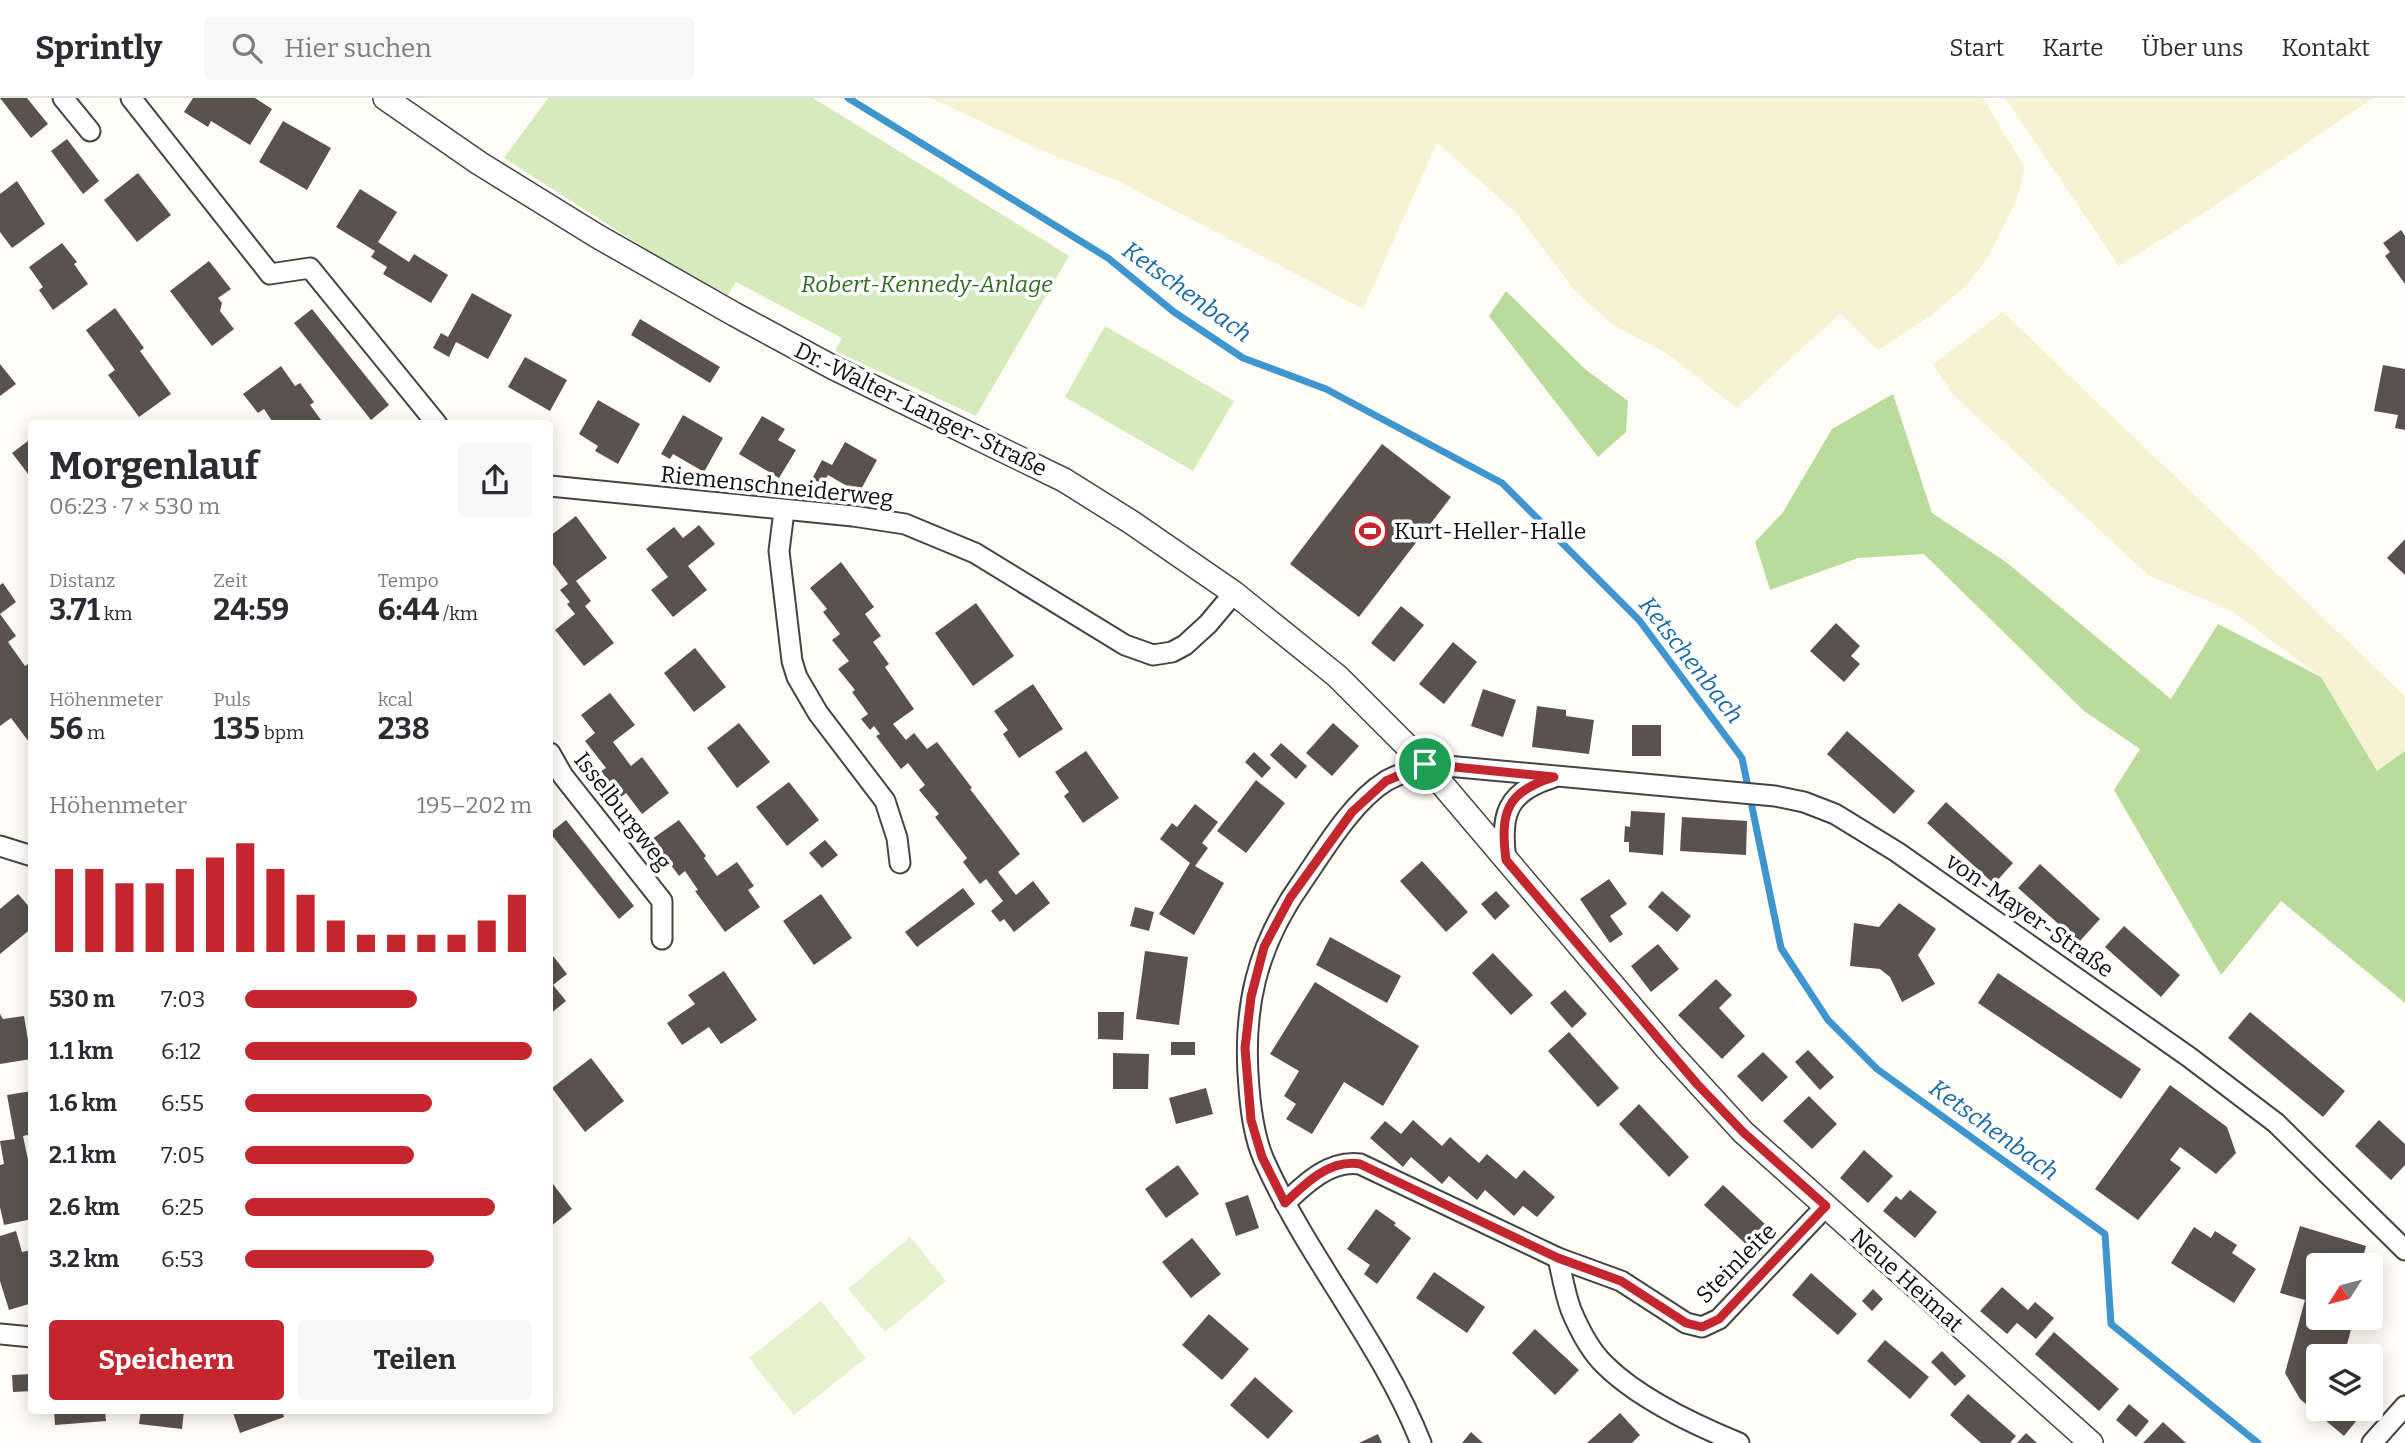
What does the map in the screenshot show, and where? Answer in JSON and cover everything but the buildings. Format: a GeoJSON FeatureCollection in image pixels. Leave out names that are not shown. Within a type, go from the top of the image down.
{"type":"FeatureCollection","features":[{"type":"Feature","properties":{"kind":"street"},"geometry":{"type":"LineString","coordinates":[[63,98],[90,131]]}},
{"type":"Feature","properties":{"kind":"street"},"geometry":{"type":"LineString","coordinates":[[131,98],[271,274],[310,268],[434,420]]}},
{"type":"Feature","properties":{"kind":"street","name":"Dr.-Walter-Langer-Straße"},"geometry":{"type":"LineString","coordinates":[[385,98],[479,163],[597,236],[734,314],[834,368],[1064,480],[1131,522],[1234,593],[1337,676],[1425,764]]}},
{"type":"Feature","properties":{"kind":"street","name":"Riemenschneiderweg"},"geometry":{"type":"LineString","coordinates":[[553,486],[853,516],[905,524],[975,552],[1125,645],[1153,655],[1172,652],[1185,645],[1208,624],[1234,593]]}},
{"type":"Feature","properties":{"kind":"street"},"geometry":{"type":"LineString","coordinates":[[784,511],[779,551],[792,661],[797,677],[818,713],[885,801],[897,838],[900,863]]}},
{"type":"Feature","properties":{"kind":"street","name":"Isselburgweg"},"geometry":{"type":"LineString","coordinates":[[553,758],[563,776],[662,901],[662,939]]}},
{"type":"Feature","properties":{"kind":"street"},"geometry":{"type":"LineString","coordinates":[[1421,1443],[1392,1379],[1285,1203],[1262,1157],[1251,1120],[1245,1048],[1251,997],[1264,947],[1290,898],[1352,812],[1386,781],[1425,764]]}},
{"type":"Feature","properties":{"kind":"street","name":"von-Mayer-Straße"},"geometry":{"type":"LineString","coordinates":[[1425,764],[1774,796],[1804,802],[1835,814],[1897,852],[2189,1057],[2276,1123],[2405,1250]]}},
{"type":"Feature","properties":{"kind":"street","name":"Neue Heimat"},"geometry":{"type":"LineString","coordinates":[[1425,764],[1697,1084],[1743,1132],[2091,1443]]}},
{"type":"Feature","properties":{"kind":"street"},"geometry":{"type":"LineString","coordinates":[[1506,860],[1503,835],[1507,808],[1515,798],[1534,784],[1554,777]]}},
{"type":"Feature","properties":{"kind":"street"},"geometry":{"type":"LineString","coordinates":[[0,846],[28,855]]}},
{"type":"Feature","properties":{"kind":"street","name":"Steinleite"},"geometry":{"type":"LineString","coordinates":[[1285,1203],[1318,1174],[1352,1163],[1360,1164],[1558,1258],[1621,1281],[1686,1323],[1702,1327],[1719,1319],[1826,1206]]}},
{"type":"Feature","properties":{"kind":"street"},"geometry":{"type":"LineString","coordinates":[[1558,1258],[1570,1308],[1583,1335],[1604,1364],[1632,1387],[1702,1427],[1739,1443]]}},
{"type":"Feature","properties":{"kind":"street"},"geometry":{"type":"LineString","coordinates":[[0,1334],[28,1337]]}},
{"type":"Feature","properties":{"kind":"street"},"geometry":{"type":"LineString","coordinates":[[2372,1443],[2405,1406]]}},
{"type":"Feature","properties":{"kind":"shaded area"},"geometry":{"type":"Polygon","coordinates":[[[930,98],[1983,98],[2025,168],[2017,199],[1989,256],[1966,286],[1930,316],[1878,350],[1840,314],[1737,408],[1666,353],[1613,325],[1575,291],[1516,213],[1437,143],[1363,309],[1118,181],[1052,155],[930,98]]]}},
{"type":"Feature","properties":{"kind":"shaded area"},"geometry":{"type":"Polygon","coordinates":[[[2005,98],[2373,98],[2213,207],[2119,266],[2005,98]]]}},
{"type":"Feature","properties":{"kind":"shaded area"},"geometry":{"type":"Polygon","coordinates":[[[2003,312],[2405,696],[2405,751],[2377,772],[2321,677],[2233,612],[2148,575],[1953,395],[1933,364],[2003,312]]]}},
{"type":"Feature","properties":{"kind":"green space","name":"Robert-Kennedy-Anlage"},"geometry":{"type":"Polygon","coordinates":[[[548,98],[813,98],[1069,256],[976,416],[835,351],[842,338],[736,282],[728,295],[663,260],[504,158],[548,98]]]}},
{"type":"Feature","properties":{"kind":"green space"},"geometry":{"type":"Polygon","coordinates":[[[1506,291],[1585,369],[1628,401],[1626,432],[1598,457],[1489,316],[1506,291]]]}},
{"type":"Feature","properties":{"kind":"green space"},"geometry":{"type":"Polygon","coordinates":[[[1105,326],[1234,401],[1193,471],[1065,397],[1105,326]]]}},
{"type":"Feature","properties":{"kind":"green space"},"geometry":{"type":"Polygon","coordinates":[[[1893,394],[1932,513],[2006,562],[2171,699],[2218,624],[2321,677],[2377,771],[2405,751],[2405,1003],[2281,901],[2221,975],[2114,790],[2140,749],[2084,711],[1924,554],[1858,558],[1770,590],[1755,542],[1783,512],[1832,429],[1893,394]]]}},
{"type":"Feature","properties":{"kind":"green space"},"geometry":{"type":"Polygon","coordinates":[[[910,1237],[946,1281],[885,1332],[848,1289],[910,1237]]]}},
{"type":"Feature","properties":{"kind":"green space"},"geometry":{"type":"Polygon","coordinates":[[[821,1301],[866,1358],[794,1415],[749,1358],[821,1301]]]}},
{"type":"Feature","properties":{"kind":"waterway","name":"Ketschenbach"},"geometry":{"type":"LineString","coordinates":[[848,98],[1108,258],[1174,312],[1243,358],[1326,389],[1502,483],[1639,620],[1742,758],[1781,948],[1828,1020],[1877,1069],[2105,1234],[2111,1324],[2258,1443]]}},
{"type":"Feature","properties":{"kind":"place","name":"Kurt-Heller-Halle"},"geometry":{"type":"Point","coordinates":[1370,531]}},
{"type":"Feature","properties":{"kind":"route"},"geometry":{"type":"LineString","coordinates":[[1425,764],[1554,777],[1534,784],[1515,798],[1507,808],[1503,835],[1506,860],[1697,1084],[1743,1132],[1826,1206],[1719,1319],[1702,1327],[1686,1323],[1621,1281],[1558,1258],[1360,1164],[1352,1163],[1318,1174],[1285,1203],[1262,1157],[1251,1120],[1245,1048],[1251,997],[1264,947],[1290,898],[1352,812],[1386,781],[1425,764]]}}]}
